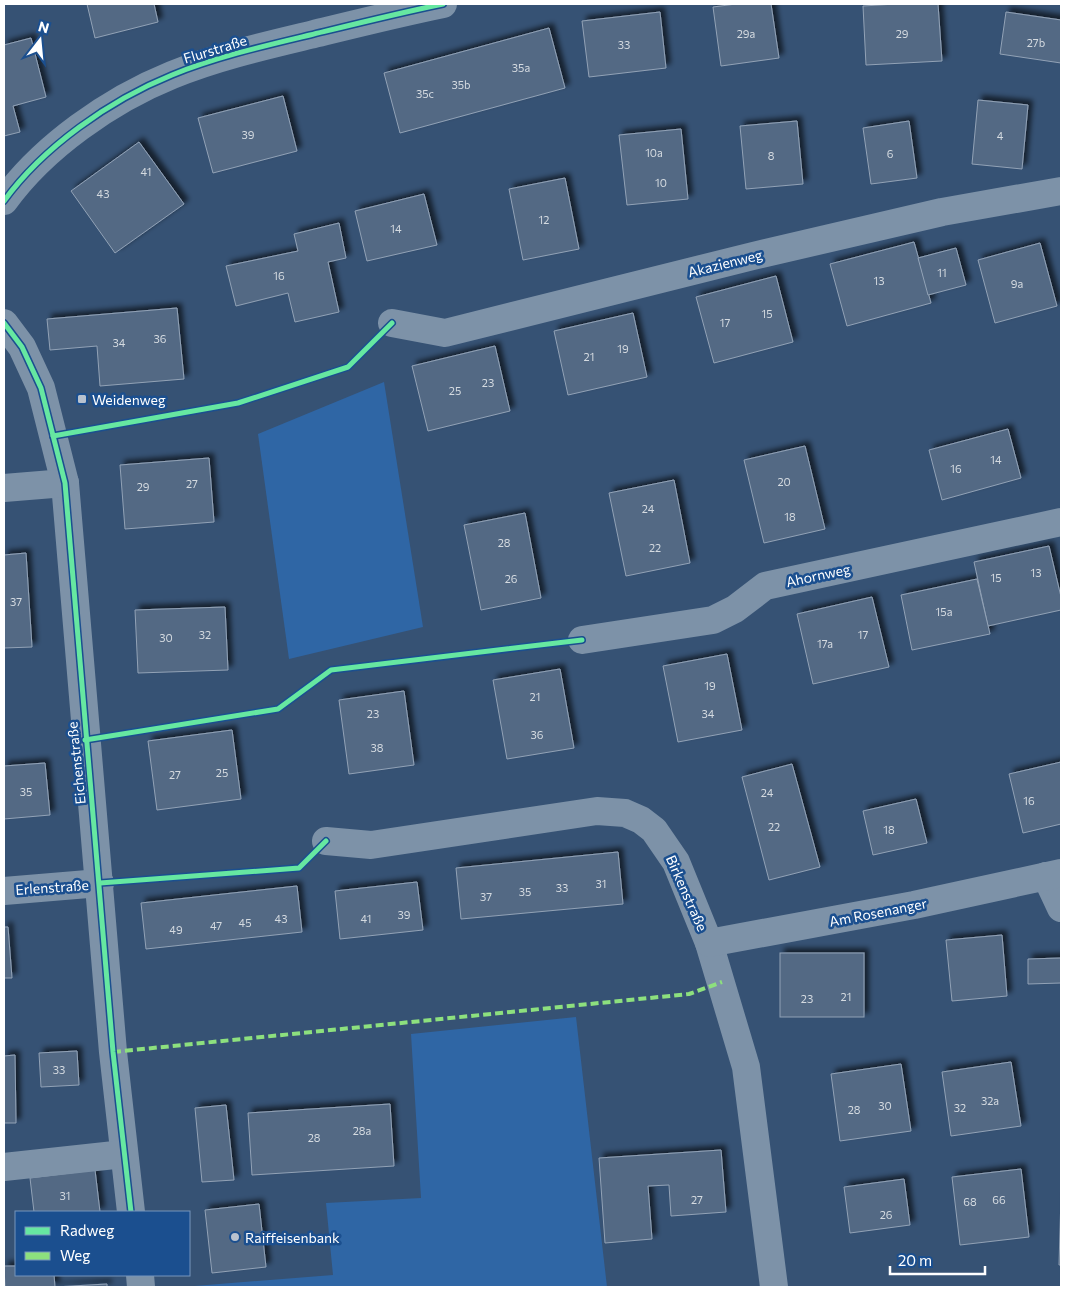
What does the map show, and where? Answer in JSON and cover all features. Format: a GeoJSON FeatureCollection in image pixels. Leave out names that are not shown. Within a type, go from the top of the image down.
{"type":"FeatureCollection","features":[{"type":"Feature","properties":{"kind":"street","name":"Flurstraße"},"geometry":{"type":"LineString","coordinates":[[4,201],[39,160],[72,133],[127,97],[172,75],[248,50],[391,9],[443,4]]}},
{"type":"Feature","properties":{"kind":"street","name":"Akazienweg"},"geometry":{"type":"LineString","coordinates":[[392,323],[445,333],[753,256],[933,214],[1061,191]]}},
{"type":"Feature","properties":{"kind":"street","name":"Eichenstraße"},"geometry":{"type":"LineString","coordinates":[[4,323],[22,347],[41,388],[65,483],[85,740],[100,884],[113,1052],[132,1211]]}},
{"type":"Feature","properties":{"kind":"street"},"geometry":{"type":"LineString","coordinates":[[4,488],[65,483]]}},
{"type":"Feature","properties":{"kind":"street","name":"Ahornweg"},"geometry":{"type":"LineString","coordinates":[[582,640],[712,620],[735,609],[765,586],[1061,522]]}},
{"type":"Feature","properties":{"kind":"street","name":"Birkenstraße"},"geometry":{"type":"LineString","coordinates":[[326,841],[370,845],[596,811],[625,814],[641,820],[664,843],[676,862],[709,943],[746,1068],[774,1287]]}},
{"type":"Feature","properties":{"kind":"street","name":"Am Rosenanger"},"geometry":{"type":"LineString","coordinates":[[709,943],[914,906],[1054,875],[1061,908]]}},
{"type":"Feature","properties":{"kind":"street","name":"Erlenstraße"},"geometry":{"type":"LineString","coordinates":[[4,891],[100,884]]}},
{"type":"Feature","properties":{"kind":"street"},"geometry":{"type":"LineString","coordinates":[[4,1167],[124,1154]]}},
{"type":"Feature","properties":{"kind":"shaded area"},"geometry":{"type":"Polygon","coordinates":[[[384,382],[423,627],[289,659],[258,434],[384,382]]]}},
{"type":"Feature","properties":{"kind":"shaded area"},"geometry":{"type":"Polygon","coordinates":[[[576,1017],[607,1287],[182,1287],[333,1275],[326,1203],[421,1198],[411,1034],[576,1017]]]}},
{"type":"Feature","properties":{"kind":"building"},"geometry":{"type":"Polygon","coordinates":[[[87,4],[154,4],[158,22],[95,38],[87,4]]]}},
{"type":"Feature","properties":{"kind":"building"},"geometry":{"type":"Polygon","coordinates":[[[736,4],[771,4],[779,58],[721,66],[713,7],[736,4]]]}},
{"type":"Feature","properties":{"kind":"building"},"geometry":{"type":"Polygon","coordinates":[[[938,4],[942,61],[866,65],[863,6],[938,4]]]}},
{"type":"Feature","properties":{"kind":"building"},"geometry":{"type":"Polygon","coordinates":[[[660,12],[666,68],[589,77],[582,21],[660,12]]]}},
{"type":"Feature","properties":{"kind":"building"},"geometry":{"type":"Polygon","coordinates":[[[1006,12],[1061,20],[1061,63],[1000,54],[1006,12]]]}},
{"type":"Feature","properties":{"kind":"building"},"geometry":{"type":"Polygon","coordinates":[[[549,28],[565,88],[400,133],[384,73],[549,28]]]}},
{"type":"Feature","properties":{"kind":"building"},"geometry":{"type":"Polygon","coordinates":[[[31,38],[46,97],[13,106],[20,132],[4,136],[4,45],[31,38]]]}},
{"type":"Feature","properties":{"kind":"building"},"geometry":{"type":"Polygon","coordinates":[[[283,96],[297,151],[213,173],[198,118],[283,96]]]}},
{"type":"Feature","properties":{"kind":"building"},"geometry":{"type":"Polygon","coordinates":[[[978,100],[1028,105],[1022,169],[972,164],[978,100]]]}},
{"type":"Feature","properties":{"kind":"building"},"geometry":{"type":"Polygon","coordinates":[[[797,121],[803,184],[746,189],[740,126],[797,121]]]}},
{"type":"Feature","properties":{"kind":"building"},"geometry":{"type":"Polygon","coordinates":[[[909,121],[917,178],[871,184],[863,128],[909,121]]]}},
{"type":"Feature","properties":{"kind":"building"},"geometry":{"type":"Polygon","coordinates":[[[681,129],[688,199],[627,205],[619,135],[681,129]]]}},
{"type":"Feature","properties":{"kind":"building"},"geometry":{"type":"Polygon","coordinates":[[[139,142],[184,204],[115,253],[71,191],[139,142]]]}},
{"type":"Feature","properties":{"kind":"building"},"geometry":{"type":"Polygon","coordinates":[[[565,178],[579,249],[523,260],[509,189],[565,178]]]}},
{"type":"Feature","properties":{"kind":"building"},"geometry":{"type":"Polygon","coordinates":[[[424,194],[437,245],[367,261],[355,211],[424,194]]]}},
{"type":"Feature","properties":{"kind":"building"},"geometry":{"type":"Polygon","coordinates":[[[339,223],[346,258],[328,262],[339,312],[295,322],[288,293],[236,306],[226,266],[298,251],[294,234],[339,223]]]}},
{"type":"Feature","properties":{"kind":"building"},"geometry":{"type":"Polygon","coordinates":[[[914,242],[931,303],[847,326],[830,264],[914,242]]]}},
{"type":"Feature","properties":{"kind":"building"},"geometry":{"type":"Polygon","coordinates":[[[1040,243],[1057,306],[995,323],[978,260],[1040,243]]]}},
{"type":"Feature","properties":{"kind":"building"},"geometry":{"type":"Polygon","coordinates":[[[956,248],[966,285],[928,295],[918,258],[956,248]]]}},
{"type":"Feature","properties":{"kind":"building"},"geometry":{"type":"Polygon","coordinates":[[[776,276],[793,342],[714,363],[696,297],[776,276]]]}},
{"type":"Feature","properties":{"kind":"building"},"geometry":{"type":"Polygon","coordinates":[[[177,308],[184,379],[100,386],[97,346],[50,350],[47,319],[177,308]]]}},
{"type":"Feature","properties":{"kind":"building"},"geometry":{"type":"Polygon","coordinates":[[[633,313],[647,377],[568,395],[554,331],[633,313]]]}},
{"type":"Feature","properties":{"kind":"building"},"geometry":{"type":"Polygon","coordinates":[[[495,346],[510,411],[428,431],[412,366],[495,346]]]}},
{"type":"Feature","properties":{"kind":"building"},"geometry":{"type":"Polygon","coordinates":[[[1008,429],[1021,478],[942,500],[929,450],[1008,429]]]}},
{"type":"Feature","properties":{"kind":"building"},"geometry":{"type":"Polygon","coordinates":[[[805,446],[825,529],[764,543],[744,460],[805,446]]]}},
{"type":"Feature","properties":{"kind":"building"},"geometry":{"type":"Polygon","coordinates":[[[209,458],[214,522],[125,529],[120,465],[209,458]]]}},
{"type":"Feature","properties":{"kind":"building"},"geometry":{"type":"Polygon","coordinates":[[[674,480],[690,563],[626,576],[609,493],[674,480]]]}},
{"type":"Feature","properties":{"kind":"building"},"geometry":{"type":"Polygon","coordinates":[[[525,513],[541,598],[481,610],[464,525],[525,513]]]}},
{"type":"Feature","properties":{"kind":"building"},"geometry":{"type":"Polygon","coordinates":[[[1049,546],[1061,597],[1061,610],[988,626],[974,562],[1049,546]]]}},
{"type":"Feature","properties":{"kind":"building"},"geometry":{"type":"Polygon","coordinates":[[[26,553],[32,647],[4,648],[4,555],[26,553]]]}},
{"type":"Feature","properties":{"kind":"building"},"geometry":{"type":"Polygon","coordinates":[[[977,579],[990,634],[912,650],[901,595],[977,579]]]}},
{"type":"Feature","properties":{"kind":"building"},"geometry":{"type":"Polygon","coordinates":[[[872,597],[889,667],[813,684],[797,614],[872,597]]]}},
{"type":"Feature","properties":{"kind":"building"},"geometry":{"type":"Polygon","coordinates":[[[225,607],[228,670],[138,673],[135,610],[225,607]]]}},
{"type":"Feature","properties":{"kind":"building"},"geometry":{"type":"Polygon","coordinates":[[[727,654],[742,730],[678,742],[663,666],[727,654]]]}},
{"type":"Feature","properties":{"kind":"building"},"geometry":{"type":"Polygon","coordinates":[[[560,669],[574,748],[507,759],[493,680],[560,669]]]}},
{"type":"Feature","properties":{"kind":"building"},"geometry":{"type":"Polygon","coordinates":[[[404,691],[414,765],[349,774],[339,700],[404,691]]]}},
{"type":"Feature","properties":{"kind":"building"},"geometry":{"type":"Polygon","coordinates":[[[232,730],[241,799],[157,810],[148,741],[232,730]]]}},
{"type":"Feature","properties":{"kind":"building"},"geometry":{"type":"Polygon","coordinates":[[[1061,762],[1061,824],[1023,833],[1009,774],[1061,762]]]}},
{"type":"Feature","properties":{"kind":"building"},"geometry":{"type":"Polygon","coordinates":[[[45,763],[50,815],[4,819],[4,766],[45,763]]]}},
{"type":"Feature","properties":{"kind":"building"},"geometry":{"type":"Polygon","coordinates":[[[792,764],[820,867],[769,880],[742,777],[792,764]]]}},
{"type":"Feature","properties":{"kind":"building"},"geometry":{"type":"Polygon","coordinates":[[[916,799],[927,843],[873,855],[863,811],[916,799]]]}},
{"type":"Feature","properties":{"kind":"building"},"geometry":{"type":"Polygon","coordinates":[[[618,852],[623,904],[461,919],[456,868],[618,852]]]}},
{"type":"Feature","properties":{"kind":"building"},"geometry":{"type":"Polygon","coordinates":[[[417,882],[423,930],[340,939],[335,891],[417,882]]]}},
{"type":"Feature","properties":{"kind":"building"},"geometry":{"type":"Polygon","coordinates":[[[297,886],[302,932],[146,949],[141,903],[297,886]]]}},
{"type":"Feature","properties":{"kind":"building"},"geometry":{"type":"Polygon","coordinates":[[[4,927],[8,927],[12,978],[4,978],[4,927]]]}},
{"type":"Feature","properties":{"kind":"building"},"geometry":{"type":"Polygon","coordinates":[[[1002,935],[1007,996],[952,1001],[946,940],[1002,935]]]}},
{"type":"Feature","properties":{"kind":"building"},"geometry":{"type":"Polygon","coordinates":[[[780,953],[864,953],[864,1017],[780,1017],[780,953]]]}},
{"type":"Feature","properties":{"kind":"building"},"geometry":{"type":"Polygon","coordinates":[[[1061,958],[1061,983],[1028,984],[1028,959],[1061,958]]]}},
{"type":"Feature","properties":{"kind":"building"},"geometry":{"type":"Polygon","coordinates":[[[77,1051],[79,1085],[41,1087],[39,1053],[77,1051]]]}},
{"type":"Feature","properties":{"kind":"building"},"geometry":{"type":"Polygon","coordinates":[[[15,1055],[16,1123],[4,1123],[4,1056],[15,1055]]]}},
{"type":"Feature","properties":{"kind":"building"},"geometry":{"type":"Polygon","coordinates":[[[1011,1062],[1021,1126],[951,1136],[942,1072],[1011,1062]]]}},
{"type":"Feature","properties":{"kind":"building"},"geometry":{"type":"Polygon","coordinates":[[[901,1064],[911,1131],[840,1141],[831,1074],[901,1064]]]}},
{"type":"Feature","properties":{"kind":"building"},"geometry":{"type":"Polygon","coordinates":[[[390,1104],[394,1166],[252,1175],[248,1113],[390,1104]]]}},
{"type":"Feature","properties":{"kind":"building"},"geometry":{"type":"Polygon","coordinates":[[[226,1105],[234,1180],[202,1182],[195,1108],[226,1105]]]}},
{"type":"Feature","properties":{"kind":"building"},"geometry":{"type":"Polygon","coordinates":[[[721,1150],[726,1212],[671,1216],[669,1185],[648,1186],[652,1239],[605,1243],[599,1158],[721,1150]]]}},
{"type":"Feature","properties":{"kind":"building"},"geometry":{"type":"Polygon","coordinates":[[[1021,1169],[1029,1237],[960,1245],[952,1177],[1021,1169]]]}},
{"type":"Feature","properties":{"kind":"building"},"geometry":{"type":"Polygon","coordinates":[[[95,1170],[100,1211],[34,1211],[30,1178],[95,1170]]]}},
{"type":"Feature","properties":{"kind":"building"},"geometry":{"type":"Polygon","coordinates":[[[904,1179],[910,1225],[850,1233],[844,1187],[904,1179]]]}},
{"type":"Feature","properties":{"kind":"building"},"geometry":{"type":"Polygon","coordinates":[[[1061,1196],[1061,1265],[1059,1265],[1061,1196]]]}},
{"type":"Feature","properties":{"kind":"building"},"geometry":{"type":"Polygon","coordinates":[[[259,1204],[266,1267],[212,1273],[205,1210],[259,1204]]]}},
{"type":"Feature","properties":{"kind":"building"},"geometry":{"type":"Polygon","coordinates":[[[4,1266],[15,1266],[15,1276],[54,1276],[55,1287],[5,1287],[4,1266]]]}},
{"type":"Feature","properties":{"kind":"building"},"geometry":{"type":"Polygon","coordinates":[[[107,1284],[107,1287],[55,1287],[107,1284]]]}},
{"type":"Feature","properties":{"kind":"marked path"},"geometry":{"type":"LineString","coordinates":[[113,1052],[689,994],[722,982]]}},
{"type":"Feature","properties":{"kind":"cycle path"},"geometry":{"type":"LineString","coordinates":[[4,201],[38,162],[79,127],[149,85],[172,75],[240,52],[443,4]]}},
{"type":"Feature","properties":{"kind":"cycle path"},"geometry":{"type":"LineString","coordinates":[[4,323],[22,347],[41,388],[65,483],[113,1052],[131,1211]]}},
{"type":"Feature","properties":{"kind":"cycle path"},"geometry":{"type":"LineString","coordinates":[[53,436],[238,403],[348,367],[392,323]]}},
{"type":"Feature","properties":{"kind":"cycle path"},"geometry":{"type":"LineString","coordinates":[[85,740],[278,709],[331,670],[582,640]]}},
{"type":"Feature","properties":{"kind":"cycle path"},"geometry":{"type":"LineString","coordinates":[[100,883],[299,868],[326,841]]}},
{"type":"Feature","properties":{"kind":"place","name":"Weidenweg"},"geometry":{"type":"Point","coordinates":[82,399]}},
{"type":"Feature","properties":{"kind":"place","name":"Raiffeisenbank"},"geometry":{"type":"Point","coordinates":[235,1237]}}]}
